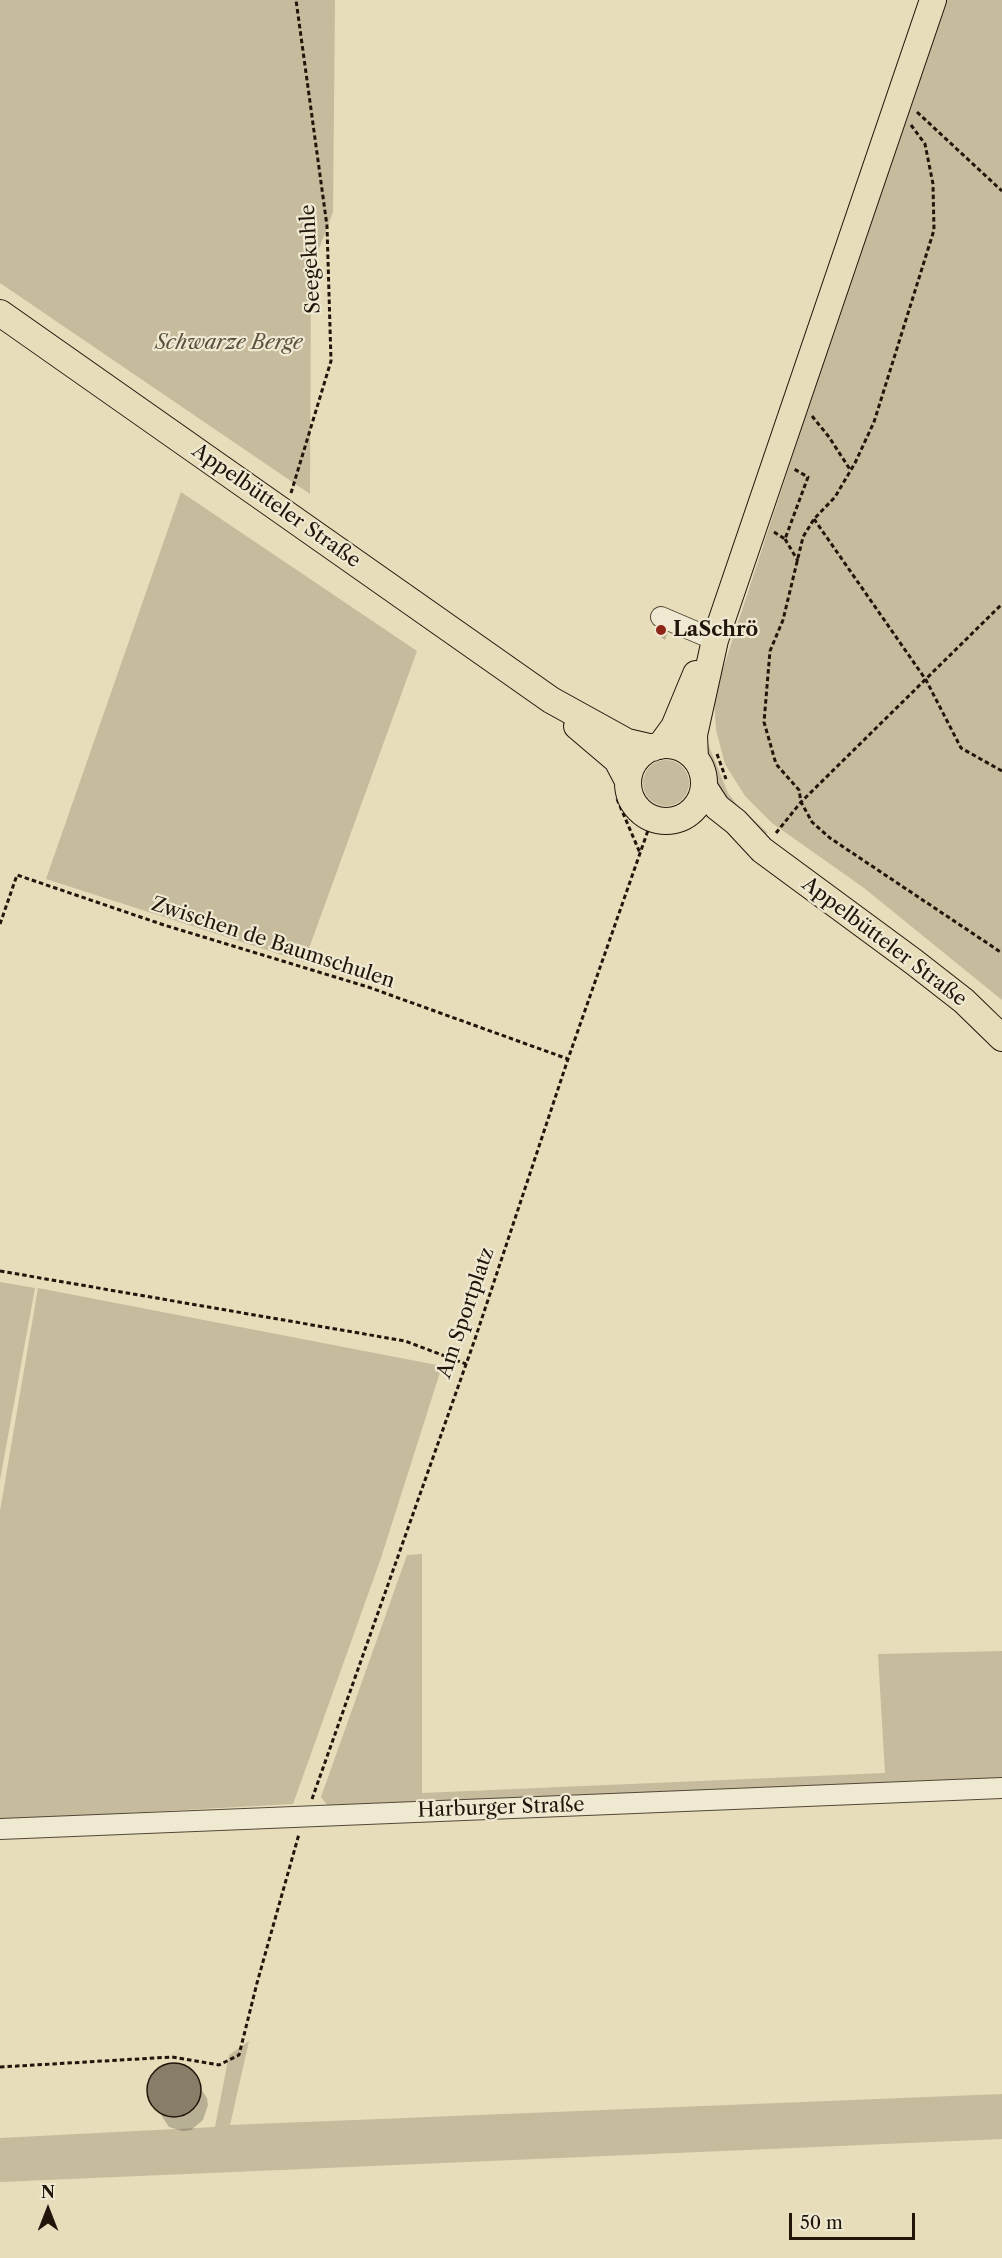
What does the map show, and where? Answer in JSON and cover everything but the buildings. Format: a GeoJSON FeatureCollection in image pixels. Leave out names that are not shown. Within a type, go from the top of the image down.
{"type":"FeatureCollection","features":[{"type":"Feature","properties":{"kind":"main road"},"geometry":{"type":"LineString","coordinates":[[715,640],[692,683],[675,727],[657,747],[637,758],[621,786],[634,804],[652,819],[667,822],[681,819],[697,806],[704,787],[703,773],[695,758],[694,735],[715,640],[933,0]]}},
{"type":"Feature","properties":{"kind":"main road","name":"Appelbütteler Straße"},"geometry":{"type":"LineString","coordinates":[[0,313],[551,700],[627,742],[657,747]]}},
{"type":"Feature","properties":{"kind":"main road","name":"Appelbütteler Straße"},"geometry":{"type":"LineString","coordinates":[[551,700],[594,743],[617,760],[621,786]]}},
{"type":"Feature","properties":{"kind":"main road"},"geometry":{"type":"LineString","coordinates":[[657,747],[680,748],[695,758]]}},
{"type":"Feature","properties":{"kind":"main road","name":"Appelbütteler Straße"},"geometry":{"type":"LineString","coordinates":[[704,787],[717,807],[769,843],[964,1001],[1002,1038]]}},
{"type":"Feature","properties":{"kind":"main road","name":"Appelbütteler Straße"},"geometry":{"type":"LineString","coordinates":[[681,819],[704,822],[769,843]]}},
{"type":"Feature","properties":{"kind":"street"},"geometry":{"type":"LineString","coordinates":[[662,617],[715,640]]}},
{"type":"Feature","properties":{"kind":"street","name":"Harburger Straße"},"geometry":{"type":"LineString","coordinates":[[0,1829],[303,1823],[1002,1788]]}},
{"type":"Feature","properties":{"kind":"path","name":"Seegekuhle"},"geometry":{"type":"LineString","coordinates":[[285,512],[331,361],[327,226],[296,0]]}},
{"type":"Feature","properties":{"kind":"path"},"geometry":{"type":"LineString","coordinates":[[900,97],[1002,191]]}},
{"type":"Feature","properties":{"kind":"path"},"geometry":{"type":"LineString","coordinates":[[911,125],[925,144],[933,184],[934,230],[874,422],[851,471],[835,497],[814,519],[803,537],[783,620],[770,651],[764,722],[776,764],[800,790],[801,802],[812,822],[830,838],[1002,953]]}},
{"type":"Feature","properties":{"kind":"path"},"geometry":{"type":"LineString","coordinates":[[797,399],[830,437],[851,471]]}},
{"type":"Feature","properties":{"kind":"path"},"geometry":{"type":"LineString","coordinates":[[777,458],[808,477],[785,539]]}},
{"type":"Feature","properties":{"kind":"path"},"geometry":{"type":"LineString","coordinates":[[756,519],[785,539],[798,561]]}},
{"type":"Feature","properties":{"kind":"path"},"geometry":{"type":"LineString","coordinates":[[814,519],[926,680],[962,748],[1002,771]]}},
{"type":"Feature","properties":{"kind":"path"},"geometry":{"type":"LineString","coordinates":[[769,843],[801,802],[1002,604]]}},
{"type":"Feature","properties":{"kind":"path"},"geometry":{"type":"LineString","coordinates":[[621,786],[641,855]]}},
{"type":"Feature","properties":{"kind":"path","name":"Am Sportplatz"},"geometry":{"type":"LineString","coordinates":[[0,2067],[172,2057],[219,2065],[239,2055],[256,1983],[303,1823],[466,1364],[568,1059],[652,819]]}},
{"type":"Feature","properties":{"kind":"path","name":"Zwischen de Baumschulen"},"geometry":{"type":"LineString","coordinates":[[0,924],[17,875],[164,925],[368,987],[568,1059]]}},
{"type":"Feature","properties":{"kind":"path"},"geometry":{"type":"LineString","coordinates":[[0,1271],[405,1341],[466,1364]]}},
{"type":"Feature","properties":{"kind":"green space","name":"Schwarze Berge"},"geometry":{"type":"Polygon","coordinates":[[[0,0],[335,0],[333,212],[311,270],[310,494],[0,283],[0,0]]]}},
{"type":"Feature","properties":{"kind":"green space"},"geometry":{"type":"Polygon","coordinates":[[[945,0],[1002,0],[1002,1000],[864,888],[772,823],[745,796],[725,764],[716,730],[714,696],[904,115],[945,0]]]}},
{"type":"Feature","properties":{"kind":"green space"},"geometry":{"type":"Polygon","coordinates":[[[181,492],[417,651],[304,962],[46,879],[181,492]]]}},
{"type":"Feature","properties":{"kind":"green space"},"geometry":{"type":"Polygon","coordinates":[[[706,739],[728,793],[738,806],[768,833],[761,835],[733,813],[711,780],[702,752],[706,739]]]}},
{"type":"Feature","properties":{"kind":"green space"},"geometry":{"type":"Polygon","coordinates":[[[666,760],[682,767],[689,783],[682,799],[666,806],[650,799],[643,783],[650,767],[666,760]]]}},
{"type":"Feature","properties":{"kind":"green space"},"geometry":{"type":"Polygon","coordinates":[[[0,1282],[35,1288],[0,1480],[0,1282]]]}},
{"type":"Feature","properties":{"kind":"green space"},"geometry":{"type":"Polygon","coordinates":[[[38,1288],[442,1366],[381,1558],[293,1804],[0,1820],[0,1511],[38,1288]]]}},
{"type":"Feature","properties":{"kind":"green space"},"geometry":{"type":"Polygon","coordinates":[[[422,1554],[422,1793],[885,1773],[878,1654],[1002,1651],[1002,1778],[327,1805],[321,1797],[407,1555],[422,1554]]]}},
{"type":"Feature","properties":{"kind":"green space"},"geometry":{"type":"Polygon","coordinates":[[[249,2041],[230,2125],[1002,2094],[1002,2139],[0,2182],[0,2138],[215,2127],[229,2055],[249,2041]]]}},
{"type":"Feature","properties":{"kind":"place","name":"LaSchrö"},"geometry":{"type":"Point","coordinates":[661,630]}}]}
